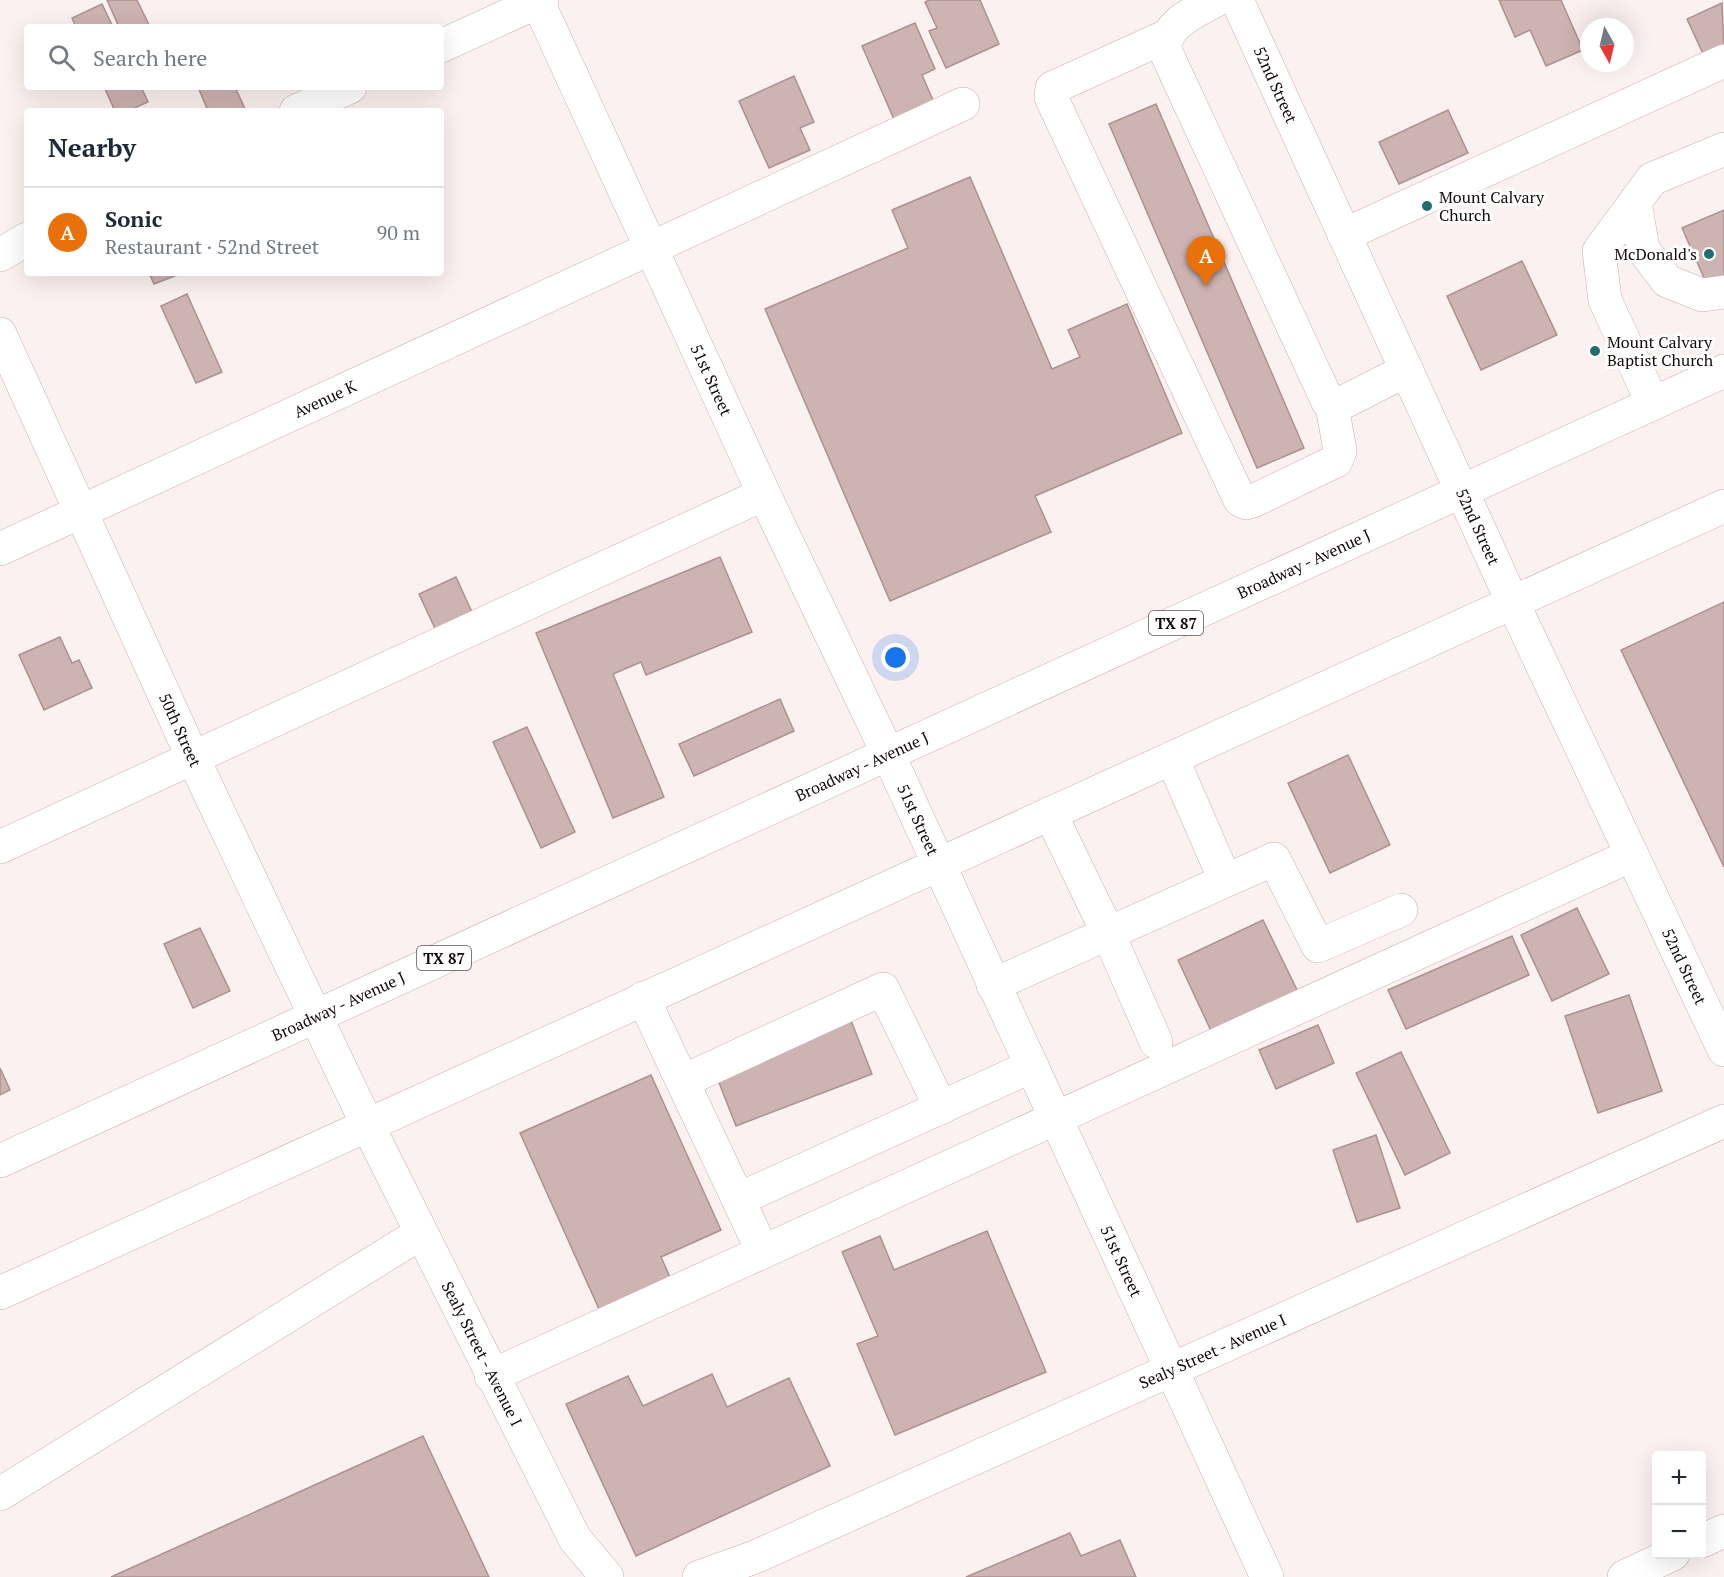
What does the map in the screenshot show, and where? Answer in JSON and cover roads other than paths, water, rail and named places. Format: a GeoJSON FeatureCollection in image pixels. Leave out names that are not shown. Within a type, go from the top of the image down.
{"type":"FeatureCollection","features":[{"type":"Feature","properties":{"kind":"street"},"geometry":{"type":"LineString","coordinates":[[1167,36],[1052,88],[1052,97],[1240,500],[1245,503],[1336,461],[1340,451],[1332,405],[1328,402],[1164,48],[1167,36],[1174,26],[1216,0]]}},
{"type":"Feature","properties":{"kind":"street","name":"52nd Street"},"geometry":{"type":"LineString","coordinates":[[1237,0],[1464,490],[1513,603],[1724,1050]]}},
{"type":"Feature","properties":{"kind":"street"},"geometry":{"type":"LineString","coordinates":[[444,45],[539,1]]}},
{"type":"Feature","properties":{"kind":"street","name":"51st Street"},"geometry":{"type":"LineString","coordinates":[[539,1],[764,494],[889,756],[1268,1577]]}},
{"type":"Feature","properties":{"kind":"street"},"geometry":{"type":"LineString","coordinates":[[1344,235],[1724,61]]}},
{"type":"Feature","properties":{"kind":"street"},"geometry":{"type":"LineString","coordinates":[[303,108],[343,90]]}},
{"type":"Feature","properties":{"kind":"street","name":"Avenue K"},"geometry":{"type":"LineString","coordinates":[[0,549],[652,250],[963,104]]}},
{"type":"Feature","properties":{"kind":"street"},"geometry":{"type":"LineString","coordinates":[[1653,404],[1605,300],[1599,251],[1652,179],[1724,149]]}},
{"type":"Feature","properties":{"kind":"street"},"geometry":{"type":"LineString","coordinates":[[1635,202],[1643,249],[1667,281],[1701,295],[1724,292]]}},
{"type":"Feature","properties":{"kind":"street"},"geometry":{"type":"LineString","coordinates":[[0,255],[24,241]]}},
{"type":"Feature","properties":{"kind":"street","name":"50th Street"},"geometry":{"type":"LineString","coordinates":[[0,334],[193,758],[367,1124]]}},
{"type":"Feature","properties":{"kind":"street"},"geometry":{"type":"LineString","coordinates":[[1332,405],[1349,401],[1407,370]]}},
{"type":"Feature","properties":{"kind":"street","name":"Broadway - Avenue J"},"geometry":{"type":"LineString","coordinates":[[0,1161],[889,756],[1724,371]]}},
{"type":"Feature","properties":{"kind":"street"},"geometry":{"type":"LineString","coordinates":[[0,847],[764,494]]}},
{"type":"Feature","properties":{"kind":"street"},"geometry":{"type":"LineString","coordinates":[[0,1293],[1724,506]]}},
{"type":"Feature","properties":{"kind":"street"},"geometry":{"type":"LineString","coordinates":[[1172,758],[1225,880]]}},
{"type":"Feature","properties":{"kind":"street"},"geometry":{"type":"LineString","coordinates":[[1050,813],[1108,933],[1156,1042]]}},
{"type":"Feature","properties":{"kind":"street"},"geometry":{"type":"LineString","coordinates":[[491,1376],[1632,855]]}},
{"type":"Feature","properties":{"kind":"street"},"geometry":{"type":"LineString","coordinates":[[993,985],[1274,858],[1318,946],[1401,910]]}},
{"type":"Feature","properties":{"kind":"street"},"geometry":{"type":"LineString","coordinates":[[682,1081],[883,989],[941,1108]]}},
{"type":"Feature","properties":{"kind":"street"},"geometry":{"type":"LineString","coordinates":[[643,998],[763,1252]]}},
{"type":"Feature","properties":{"kind":"street"},"geometry":{"type":"LineString","coordinates":[[739,1199],[1032,1066]]}},
{"type":"Feature","properties":{"kind":"street","name":"Sealy Street - Avenue I"},"geometry":{"type":"LineString","coordinates":[[699,1577],[755,1557],[1172,1367],[1724,1121]]}},
{"type":"Feature","properties":{"kind":"street","name":"Sealy Street - Avenue I"},"geometry":{"type":"LineString","coordinates":[[367,1124],[491,1376],[575,1539],[607,1577]]}},
{"type":"Feature","properties":{"kind":"street"},"geometry":{"type":"LineString","coordinates":[[0,1494],[421,1233]]}},
{"type":"Feature","properties":{"kind":"street"},"geometry":{"type":"LineString","coordinates":[[1706,1539],[1724,1531]]}},
{"type":"Feature","properties":{"kind":"street"},"geometry":{"type":"LineString","coordinates":[[1624,1577],[1662,1559]]}},
{"type":"Feature","properties":{"kind":"place","name":"Mount Calvary Church"},"geometry":{"type":"Point","coordinates":[1427,206]}},
{"type":"Feature","properties":{"kind":"place","name":"McDonald's"},"geometry":{"type":"Point","coordinates":[1709,254]}},
{"type":"Feature","properties":{"kind":"place","name":"Sonic"},"geometry":{"type":"Point","coordinates":[1206,286]}},
{"type":"Feature","properties":{"kind":"place","name":"Mount Calvary Baptist Church"},"geometry":{"type":"Point","coordinates":[1595,351]}}]}
